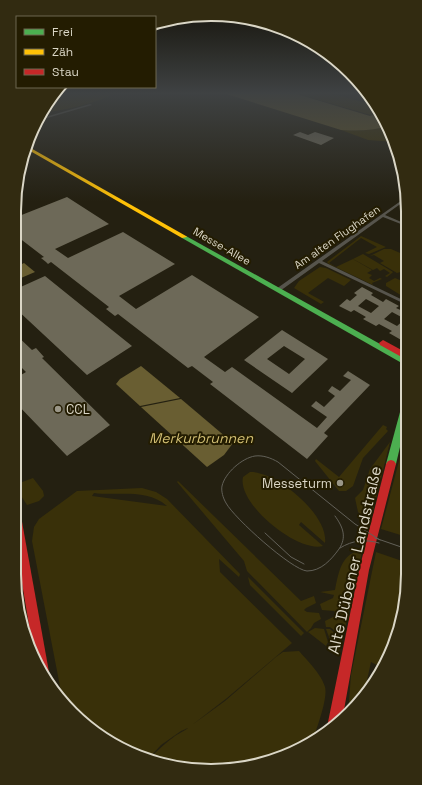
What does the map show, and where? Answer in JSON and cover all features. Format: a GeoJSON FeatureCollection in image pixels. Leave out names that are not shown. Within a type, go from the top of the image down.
{"type":"FeatureCollection","features":[{"type":"Feature","properties":{"kind":"main road","name":"Messe-Allee"},"geometry":{"type":"LineString","coordinates":[[32,147],[93,180],[401,360]]}},
{"type":"Feature","properties":{"kind":"main road","name":"Messe-Allee"},"geometry":{"type":"LineString","coordinates":[[31,150],[280,289],[401,354]]}},
{"type":"Feature","properties":{"kind":"main road","name":"Alte Dübener Landstraße"},"geometry":{"type":"LineString","coordinates":[[336,717],[364,570],[401,424]]}},
{"type":"Feature","properties":{"kind":"main road"},"geometry":{"type":"LineString","coordinates":[[21,545],[40,657]]}},
{"type":"Feature","properties":{"kind":"street","name":"Am alten Flughafen"},"geometry":{"type":"LineString","coordinates":[[280,289],[401,203]]}},
{"type":"Feature","properties":{"kind":"street"},"geometry":{"type":"LineString","coordinates":[[384,216],[401,223]]}},
{"type":"Feature","properties":{"kind":"street"},"geometry":{"type":"LineString","coordinates":[[319,262],[401,301]]}},
{"type":"Feature","properties":{"kind":"shaded area"},"geometry":{"type":"Polygon","coordinates":[[[337,129],[377,129],[365,130],[337,129]]]}},
{"type":"Feature","properties":{"kind":"shaded area"},"geometry":{"type":"Polygon","coordinates":[[[382,129],[388,141],[368,140],[341,130],[365,130],[382,129]]]}},
{"type":"Feature","properties":{"kind":"shaded area"},"geometry":{"type":"Polygon","coordinates":[[[361,236],[386,247],[369,254],[365,253],[377,247],[361,238],[329,263],[336,267],[353,259],[372,270],[367,273],[372,275],[369,278],[374,281],[380,278],[382,279],[372,283],[373,285],[329,264],[327,262],[361,236]]]}},
{"type":"Feature","properties":{"kind":"shaded area"},"geometry":{"type":"Polygon","coordinates":[[[384,249],[391,249],[401,253],[401,272],[397,273],[380,263],[384,261],[374,255],[370,256],[384,249]]]}},
{"type":"Feature","properties":{"kind":"shaded area"},"geometry":{"type":"Polygon","coordinates":[[[363,254],[393,272],[387,277],[385,276],[390,273],[384,269],[380,271],[377,268],[373,270],[353,259],[363,254]]]}},
{"type":"Feature","properties":{"kind":"shaded area"},"geometry":{"type":"Polygon","coordinates":[[[320,267],[326,268],[351,280],[344,286],[328,278],[308,293],[324,302],[321,304],[294,288],[299,281],[320,267]]]}},
{"type":"Feature","properties":{"kind":"shaded area"},"geometry":{"type":"Polygon","coordinates":[[[395,278],[401,280],[401,295],[386,286],[386,283],[395,278]]]}},
{"type":"Feature","properties":{"kind":"shaded area"},"geometry":{"type":"Polygon","coordinates":[[[383,425],[387,427],[386,429],[388,431],[363,458],[353,486],[346,491],[339,491],[315,461],[316,459],[339,477],[383,425]]]}},
{"type":"Feature","properties":{"kind":"shaded area"},"geometry":{"type":"Polygon","coordinates":[[[390,442],[370,523],[358,512],[355,498],[363,490],[370,469],[390,442]]]}},
{"type":"Feature","properties":{"kind":"shaded area"},"geometry":{"type":"Polygon","coordinates":[[[401,454],[401,535],[381,529],[401,454]]]}},
{"type":"Feature","properties":{"kind":"shaded area"},"geometry":{"type":"Polygon","coordinates":[[[250,472],[261,474],[273,479],[299,497],[310,508],[319,520],[324,532],[325,543],[301,522],[299,525],[323,546],[312,546],[299,542],[271,524],[259,513],[249,500],[244,488],[243,477],[250,472]]]}},
{"type":"Feature","properties":{"kind":"shaded area"},"geometry":{"type":"Polygon","coordinates":[[[33,478],[43,491],[44,496],[39,501],[27,505],[21,496],[21,482],[33,478]]]}},
{"type":"Feature","properties":{"kind":"shaded area"},"geometry":{"type":"Polygon","coordinates":[[[178,481],[301,601],[314,596],[316,603],[304,610],[307,612],[319,613],[321,619],[314,623],[307,632],[247,571],[244,561],[177,482],[178,481]]]}},
{"type":"Feature","properties":{"kind":"shaded area"},"geometry":{"type":"Polygon","coordinates":[[[142,488],[156,492],[167,499],[240,574],[239,577],[219,559],[220,572],[292,643],[227,698],[192,725],[225,701],[283,652],[299,651],[318,673],[326,692],[324,705],[315,733],[284,750],[260,758],[223,764],[199,764],[162,758],[153,755],[168,741],[188,728],[161,745],[152,755],[138,750],[116,739],[95,725],[61,691],[32,541],[34,527],[39,519],[77,491],[142,488]],[[94,493],[92,496],[167,506],[159,500],[151,497],[132,494],[94,493]]]}},
{"type":"Feature","properties":{"kind":"shaded area"},"geometry":{"type":"Polygon","coordinates":[[[355,552],[362,552],[343,637],[330,627],[326,627],[325,621],[335,616],[336,613],[334,611],[322,610],[320,604],[333,598],[334,595],[320,592],[335,590],[340,568],[346,558],[355,552]]]}},
{"type":"Feature","properties":{"kind":"shaded area"},"geometry":{"type":"Polygon","coordinates":[[[376,552],[401,561],[401,586],[395,623],[387,647],[378,665],[371,662],[366,684],[349,704],[351,675],[376,552]]]}},
{"type":"Feature","properties":{"kind":"shaded area"},"geometry":{"type":"Polygon","coordinates":[[[248,577],[304,633],[301,636],[250,585],[248,577]]]}},
{"type":"Feature","properties":{"kind":"shaded area"},"geometry":{"type":"Polygon","coordinates":[[[21,582],[30,630],[27,623],[21,582]]]}},
{"type":"Feature","properties":{"kind":"shaded area"},"geometry":{"type":"Polygon","coordinates":[[[315,628],[324,629],[328,642],[326,646],[308,632],[315,628]]]}},
{"type":"Feature","properties":{"kind":"shaded area"},"geometry":{"type":"Polygon","coordinates":[[[326,629],[330,629],[342,639],[339,652],[334,650],[326,629]]]}},
{"type":"Feature","properties":{"kind":"water"},"geometry":{"type":"Polygon","coordinates":[[[24,263],[35,272],[21,278],[21,264],[24,263]]]}},
{"type":"Feature","properties":{"kind":"water"},"geometry":{"type":"Polygon","coordinates":[[[141,366],[180,398],[140,406],[116,384],[120,379],[141,366]]]}},
{"type":"Feature","properties":{"kind":"water","name":"Merkurbrunnen"},"geometry":{"type":"Polygon","coordinates":[[[181,399],[233,443],[224,455],[207,467],[141,407],[181,399]]]}},
{"type":"Feature","properties":{"kind":"building"},"geometry":{"type":"Polygon","coordinates":[[[300,132],[308,135],[315,132],[334,138],[321,145],[293,135],[300,132]]]}},
{"type":"Feature","properties":{"kind":"building"},"geometry":{"type":"Polygon","coordinates":[[[67,197],[109,224],[55,249],[68,258],[123,232],[175,264],[119,296],[136,309],[192,275],[259,317],[204,357],[225,372],[232,367],[317,428],[327,417],[311,406],[316,401],[324,407],[335,396],[328,391],[332,386],[340,391],[351,380],[343,376],[348,371],[370,385],[324,433],[328,436],[307,459],[210,384],[213,382],[192,366],[188,368],[118,314],[115,316],[106,309],[109,307],[51,262],[48,264],[41,258],[44,257],[21,239],[21,215],[67,197]]]}},
{"type":"Feature","properties":{"kind":"building"},"geometry":{"type":"Polygon","coordinates":[[[45,276],[132,346],[87,375],[21,314],[21,287],[45,276]]]}},
{"type":"Feature","properties":{"kind":"building"},"geometry":{"type":"Polygon","coordinates":[[[362,287],[373,293],[371,295],[383,302],[386,299],[399,306],[396,308],[401,310],[401,317],[392,312],[384,319],[397,326],[401,322],[401,340],[389,333],[392,331],[379,324],[376,326],[363,319],[366,317],[354,310],[351,312],[339,306],[347,299],[350,301],[357,295],[354,293],[362,287]],[[366,299],[358,306],[371,313],[379,306],[366,299]]]}},
{"type":"Feature","properties":{"kind":"building"},"geometry":{"type":"Polygon","coordinates":[[[282,330],[328,359],[292,393],[244,360],[282,330]],[[284,346],[267,359],[289,374],[305,359],[284,346]]]}},
{"type":"Feature","properties":{"kind":"building","name":"CCL"},"geometry":{"type":"Polygon","coordinates":[[[21,340],[32,350],[36,348],[44,357],[42,358],[110,425],[67,456],[21,408],[21,375],[26,372],[21,367],[21,340]]]}},
{"type":"Feature","properties":{"kind":"tram line"},"geometry":{"type":"LineString","coordinates":[[335,516],[343,532],[343,540],[339,549],[329,561],[321,567],[312,571],[307,571],[289,562],[251,531],[231,510],[225,501],[222,486],[230,471],[250,457],[261,456],[270,458],[278,462],[355,524],[379,539]]}},
{"type":"Feature","properties":{"kind":"tram line"},"geometry":{"type":"LineString","coordinates":[[265,533],[291,557],[304,564]]}},
{"type":"Feature","properties":{"kind":"tram line"},"geometry":{"type":"LineString","coordinates":[[375,538],[379,539]]}},
{"type":"Feature","properties":{"kind":"tram line"},"geometry":{"type":"LineString","coordinates":[[379,539],[401,547]]}},
{"type":"Feature","properties":{"kind":"tram line"},"geometry":{"type":"LineString","coordinates":[[340,548],[350,543],[359,541],[379,543]]}},
{"type":"Feature","properties":{"kind":"traffic: fast"},"geometry":{"type":"LineString","coordinates":[[184,237],[401,360]]}},
{"type":"Feature","properties":{"kind":"traffic: fast"},"geometry":{"type":"LineString","coordinates":[[391,464],[401,425]]}},
{"type":"Feature","properties":{"kind":"traffic: slow"},"geometry":{"type":"LineString","coordinates":[[31,150],[184,237]]}},
{"type":"Feature","properties":{"kind":"traffic: jam"},"geometry":{"type":"LineString","coordinates":[[383,343],[401,354]]}},
{"type":"Feature","properties":{"kind":"traffic: jam"},"geometry":{"type":"LineString","coordinates":[[336,717],[364,570],[391,464]]}},
{"type":"Feature","properties":{"kind":"traffic: jam"},"geometry":{"type":"LineString","coordinates":[[21,545],[40,657]]}},
{"type":"Feature","properties":{"kind":"place","name":"CCL"},"geometry":{"type":"Point","coordinates":[58,409]}},
{"type":"Feature","properties":{"kind":"place","name":"Messeturm"},"geometry":{"type":"Point","coordinates":[340,483]}}]}
